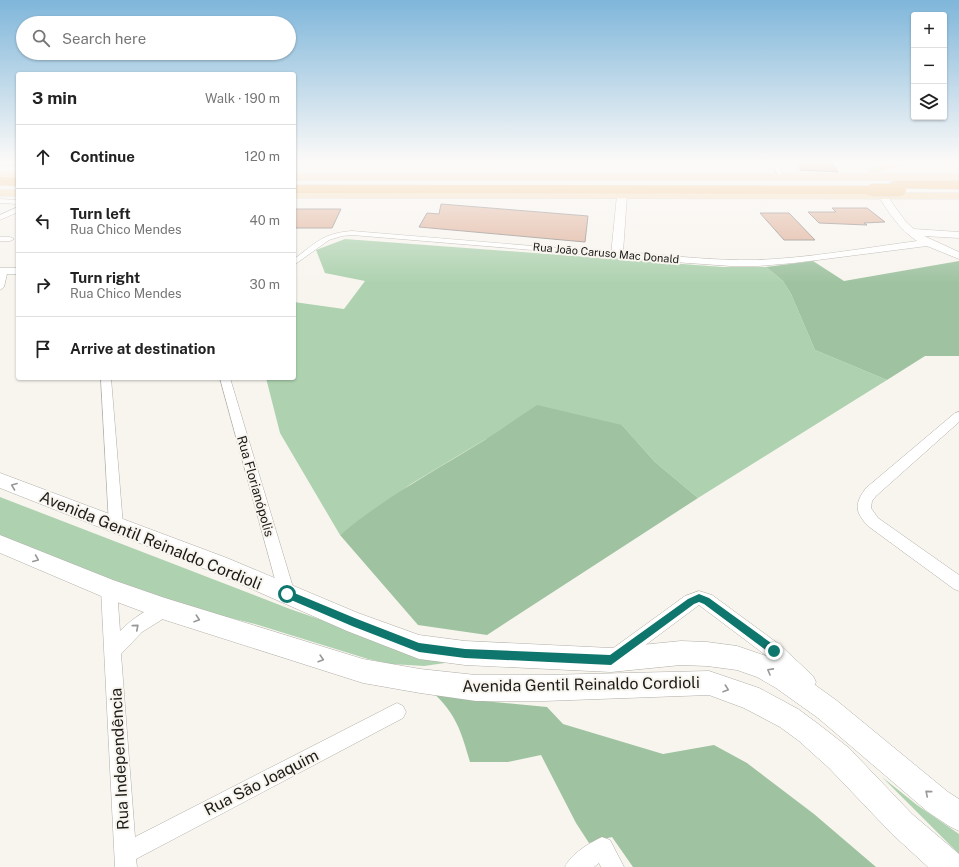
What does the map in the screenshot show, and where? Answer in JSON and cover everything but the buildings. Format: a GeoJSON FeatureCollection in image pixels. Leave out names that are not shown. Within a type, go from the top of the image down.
{"type":"FeatureCollection","features":[{"type":"Feature","properties":{"kind":"main road"},"geometry":{"type":"LineString","coordinates":[[617,255],[622,201]]}},
{"type":"Feature","properties":{"kind":"main road"},"geometry":{"type":"LineString","coordinates":[[887,201],[903,225],[911,232],[927,243],[959,256]]}},
{"type":"Feature","properties":{"kind":"main road"},"geometry":{"type":"LineString","coordinates":[[911,232],[959,235]]}},
{"type":"Feature","properties":{"kind":"main road","name":"Rua João Caruso Mac Donald"},"geometry":{"type":"LineString","coordinates":[[617,255],[731,263],[758,263],[794,260],[927,243]]}},
{"type":"Feature","properties":{"kind":"main road","name":"Avenida Gentil Reinaldo Cordioli"},"geometry":{"type":"LineString","coordinates":[[0,480],[220,565],[355,623],[419,647],[465,653],[611,660],[681,653],[707,654],[737,658],[763,667],[785,679],[827,709],[938,802],[959,816]]}},
{"type":"Feature","properties":{"kind":"main road","name":"Avenida Gentil Reinaldo Cordioli"},"geometry":{"type":"LineString","coordinates":[[0,544],[109,589],[165,609],[363,672],[420,682],[476,688],[544,688],[709,683],[750,697],[789,718],[808,732],[839,758],[902,824],[950,867]]}},
{"type":"Feature","properties":{"kind":"street"},"geometry":{"type":"LineString","coordinates":[[0,218],[16,209]]}},
{"type":"Feature","properties":{"kind":"street","name":"Rua João Caruso Mac Donald"},"geometry":{"type":"LineString","coordinates":[[296,261],[326,238],[342,233],[352,232],[617,255]]}},
{"type":"Feature","properties":{"kind":"street"},"geometry":{"type":"LineString","coordinates":[[0,239],[10,240]]}},
{"type":"Feature","properties":{"kind":"street"},"geometry":{"type":"LineString","coordinates":[[0,287],[2,271],[16,271]]}},
{"type":"Feature","properties":{"kind":"street"},"geometry":{"type":"LineString","coordinates":[[106,380],[116,524]]}},
{"type":"Feature","properties":{"kind":"street","name":"Rua Florianópolis"},"geometry":{"type":"LineString","coordinates":[[226,380],[287,594]]}},
{"type":"Feature","properties":{"kind":"street"},"geometry":{"type":"LineString","coordinates":[[959,416],[871,492],[864,500],[863,506],[866,515],[873,522],[959,584]]}},
{"type":"Feature","properties":{"kind":"street","name":"Rua Independência"},"geometry":{"type":"LineString","coordinates":[[109,589],[125,860]]}},
{"type":"Feature","properties":{"kind":"street"},"geometry":{"type":"LineString","coordinates":[[611,660],[691,601],[699,598],[706,600],[774,651],[868,743]]}},
{"type":"Feature","properties":{"kind":"street"},"geometry":{"type":"LineString","coordinates":[[113,651],[137,626],[150,616],[165,609]]}},
{"type":"Feature","properties":{"kind":"street","name":"Rua São Joaquim"},"geometry":{"type":"LineString","coordinates":[[125,860],[397,712]]}},
{"type":"Feature","properties":{"kind":"street"},"geometry":{"type":"LineString","coordinates":[[576,867],[602,848],[613,867]]}},
{"type":"Feature","properties":{"kind":"green space"},"geometry":{"type":"Polygon","coordinates":[[[345,239],[723,267],[766,267],[783,281],[791,294],[815,350],[887,380],[698,498],[655,462],[622,425],[486,439],[411,484],[340,535],[280,433],[267,380],[296,380],[296,302],[344,309],[365,281],[325,273],[316,250],[345,239]]]}},
{"type":"Feature","properties":{"kind":"green space"},"geometry":{"type":"Polygon","coordinates":[[[813,261],[844,281],[959,261],[959,356],[925,356],[887,380],[815,350],[791,294],[783,281],[766,267],[813,261]]]}},
{"type":"Feature","properties":{"kind":"green space"},"geometry":{"type":"Polygon","coordinates":[[[537,405],[622,425],[655,462],[698,498],[487,635],[418,625],[340,535],[392,497],[483,441],[537,405]]]}},
{"type":"Feature","properties":{"kind":"green space"},"geometry":{"type":"Polygon","coordinates":[[[0,497],[290,609],[445,663],[424,666],[391,664],[368,659],[255,624],[194,609],[79,569],[0,536],[0,497]]]}},
{"type":"Feature","properties":{"kind":"green space"},"geometry":{"type":"Polygon","coordinates":[[[431,691],[483,701],[547,707],[563,724],[663,754],[714,745],[747,763],[814,814],[876,867],[633,867],[612,837],[589,843],[576,823],[541,755],[508,762],[470,762],[464,741],[452,715],[431,691]]]}},
{"type":"Feature","properties":{"kind":"green space"},"geometry":{"type":"Polygon","coordinates":[[[882,777],[917,805],[959,834],[959,854],[882,777]]]}},
{"type":"Feature","properties":{"kind":"route"},"geometry":{"type":"LineString","coordinates":[[287,594],[355,623],[419,647],[465,653],[611,660],[691,601],[699,598],[706,600],[774,651]]}}]}
